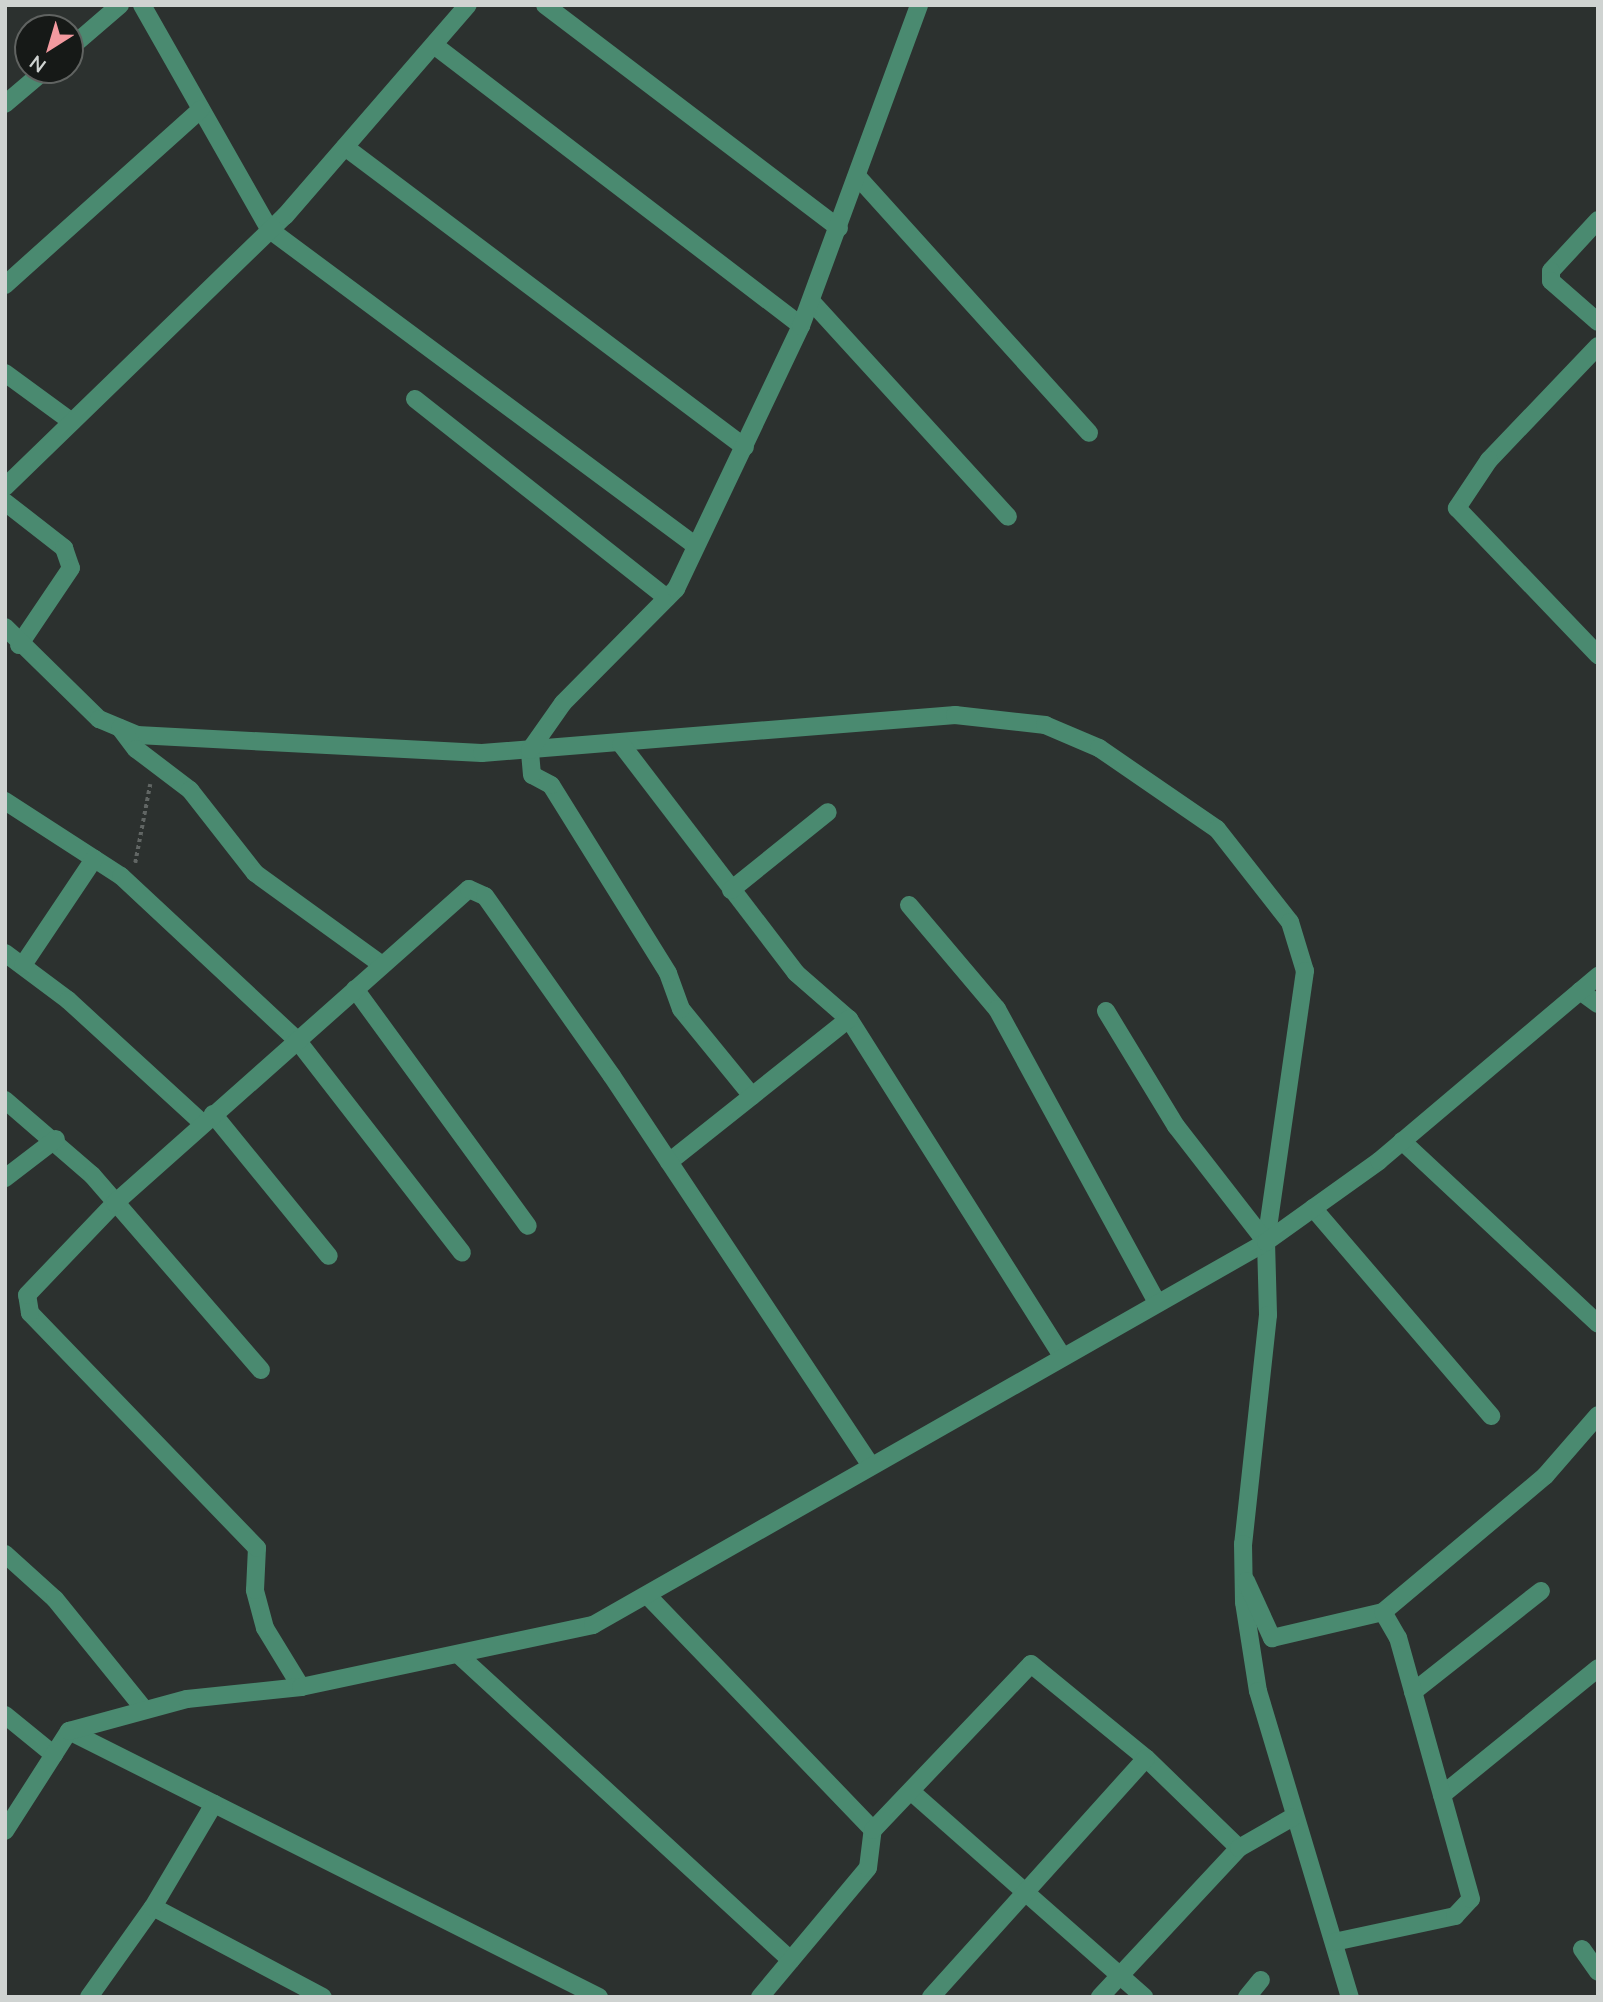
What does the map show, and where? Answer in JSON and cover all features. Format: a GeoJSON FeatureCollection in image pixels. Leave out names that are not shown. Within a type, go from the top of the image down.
{"type":"FeatureCollection","features":[{"type":"Feature","properties":{"kind":"street"},"geometry":{"type":"LineString","coordinates":[[84,36],[120,5]]}},
{"type":"Feature","properties":{"kind":"street"},"geometry":{"type":"LineString","coordinates":[[142,5],[270,230],[696,546]]}},
{"type":"Feature","properties":{"kind":"street"},"geometry":{"type":"LineString","coordinates":[[5,487],[270,230],[468,5]]}},
{"type":"Feature","properties":{"kind":"street"},"geometry":{"type":"LineString","coordinates":[[545,5],[839,228]]}},
{"type":"Feature","properties":{"kind":"street"},"geometry":{"type":"LineString","coordinates":[[752,1096],[681,1009],[668,973],[551,785],[532,775],[530,750],[563,703],[667,598],[696,546],[801,326],[919,5]]}},
{"type":"Feature","properties":{"kind":"street"},"geometry":{"type":"LineString","coordinates":[[434,44],[801,326]]}},
{"type":"Feature","properties":{"kind":"street"},"geometry":{"type":"LineString","coordinates":[[5,104],[29,84]]}},
{"type":"Feature","properties":{"kind":"street"},"geometry":{"type":"LineString","coordinates":[[5,285],[201,109]]}},
{"type":"Feature","properties":{"kind":"street"},"geometry":{"type":"LineString","coordinates":[[345,147],[745,447]]}},
{"type":"Feature","properties":{"kind":"street"},"geometry":{"type":"LineString","coordinates":[[857,176],[1089,433]]}},
{"type":"Feature","properties":{"kind":"street"},"geometry":{"type":"LineString","coordinates":[[1598,219],[1552,271],[1551,281],[1598,322]]}},
{"type":"Feature","properties":{"kind":"street"},"geometry":{"type":"LineString","coordinates":[[811,301],[1008,517]]}},
{"type":"Feature","properties":{"kind":"street"},"geometry":{"type":"LineString","coordinates":[[1598,346],[1489,460],[1457,508],[1598,655]]}},
{"type":"Feature","properties":{"kind":"street"},"geometry":{"type":"LineString","coordinates":[[5,373],[72,422]]}},
{"type":"Feature","properties":{"kind":"street"},"geometry":{"type":"LineString","coordinates":[[415,399],[667,598]]}},
{"type":"Feature","properties":{"kind":"street"},"geometry":{"type":"LineString","coordinates":[[5,502],[64,548],[71,568],[19,645]]}},
{"type":"Feature","properties":{"kind":"street"},"geometry":{"type":"LineString","coordinates":[[5,627],[19,645],[99,719],[120,728],[151,735],[530,750],[955,715],[1045,725],[1145,776],[1217,829],[1290,922],[1305,971],[1266,1242],[1268,1315],[1244,1575],[1251,1660],[1293,1817],[1350,1997]]}},
{"type":"Feature","properties":{"kind":"street"},"geometry":{"type":"LineString","coordinates":[[120,728],[154,763],[190,790],[255,873],[382,965]]}},
{"type":"Feature","properties":{"kind":"street"},"geometry":{"type":"LineString","coordinates":[[621,744],[796,973],[849,1019],[1063,1357]]}},
{"type":"Feature","properties":{"kind":"street"},"geometry":{"type":"LineString","coordinates":[[5,801],[131,886],[297,1040],[462,1253]]}},
{"type":"Feature","properties":{"kind":"street"},"geometry":{"type":"LineString","coordinates":[[731,890],[828,812]]}},
{"type":"Feature","properties":{"kind":"street"},"geometry":{"type":"LineString","coordinates":[[23,965],[94,859]]}},
{"type":"Feature","properties":{"kind":"street"},"geometry":{"type":"LineString","coordinates":[[301,1687],[265,1628],[255,1590],[257,1548],[26,1305],[27,1295],[58,1259],[115,1203],[469,889],[485,896],[669,1163],[871,1466]]}},
{"type":"Feature","properties":{"kind":"street"},"geometry":{"type":"LineString","coordinates":[[909,905],[996,1009],[1157,1303]]}},
{"type":"Feature","properties":{"kind":"street"},"geometry":{"type":"LineString","coordinates":[[5,953],[23,965],[207,1119],[329,1256]]}},
{"type":"Feature","properties":{"kind":"street"},"geometry":{"type":"LineString","coordinates":[[5,1831],[69,1731],[144,1709],[301,1687],[461,1657],[593,1625],[1266,1242],[1402,1141],[1598,976]]}},
{"type":"Feature","properties":{"kind":"street"},"geometry":{"type":"LineString","coordinates":[[355,989],[528,1226]]}},
{"type":"Feature","properties":{"kind":"street"},"geometry":{"type":"LineString","coordinates":[[1580,991],[1598,1004]]}},
{"type":"Feature","properties":{"kind":"street"},"geometry":{"type":"LineString","coordinates":[[1106,1011],[1176,1126],[1266,1242]]}},
{"type":"Feature","properties":{"kind":"street"},"geometry":{"type":"LineString","coordinates":[[669,1163],[849,1019]]}},
{"type":"Feature","properties":{"kind":"street"},"geometry":{"type":"LineString","coordinates":[[5,1100],[56,1139],[261,1370]]}},
{"type":"Feature","properties":{"kind":"street"},"geometry":{"type":"LineString","coordinates":[[5,1178],[56,1139]]}},
{"type":"Feature","properties":{"kind":"street"},"geometry":{"type":"LineString","coordinates":[[1402,1141],[1598,1324]]}},
{"type":"Feature","properties":{"kind":"street"},"geometry":{"type":"LineString","coordinates":[[1313,1208],[1491,1416]]}},
{"type":"Feature","properties":{"kind":"street"},"geometry":{"type":"LineString","coordinates":[[1244,1575],[1272,1638],[1383,1612],[1545,1476],[1598,1415]]}},
{"type":"Feature","properties":{"kind":"street"},"geometry":{"type":"LineString","coordinates":[[5,1554],[55,1600],[144,1709]]}},
{"type":"Feature","properties":{"kind":"street"},"geometry":{"type":"LineString","coordinates":[[1413,1692],[1541,1591]]}},
{"type":"Feature","properties":{"kind":"street"},"geometry":{"type":"LineString","coordinates":[[648,1595],[873,1830]]}},
{"type":"Feature","properties":{"kind":"street"},"geometry":{"type":"LineString","coordinates":[[1334,1942],[1455,1916],[1471,1899],[1398,1638],[1383,1612]]}},
{"type":"Feature","properties":{"kind":"street"},"geometry":{"type":"LineString","coordinates":[[461,1657],[791,1960]]}},
{"type":"Feature","properties":{"kind":"street"},"geometry":{"type":"LineString","coordinates":[[760,1997],[868,1868],[873,1830],[914,1794],[1033,1663],[1146,1758],[1239,1848]]}},
{"type":"Feature","properties":{"kind":"street"},"geometry":{"type":"LineString","coordinates":[[1442,1795],[1598,1668]]}},
{"type":"Feature","properties":{"kind":"street"},"geometry":{"type":"LineString","coordinates":[[5,1714],[54,1755]]}},
{"type":"Feature","properties":{"kind":"street"},"geometry":{"type":"LineString","coordinates":[[69,1731],[576,1992],[599,1997]]}},
{"type":"Feature","properties":{"kind":"street"},"geometry":{"type":"LineString","coordinates":[[931,1997],[1022,1890],[1146,1758]]}},
{"type":"Feature","properties":{"kind":"street"},"geometry":{"type":"LineString","coordinates":[[914,1794],[1144,1997]]}},
{"type":"Feature","properties":{"kind":"street"},"geometry":{"type":"LineString","coordinates":[[89,1997],[153,1907],[214,1804]]}},
{"type":"Feature","properties":{"kind":"street"},"geometry":{"type":"LineString","coordinates":[[1100,1997],[1239,1848],[1293,1817]]}},
{"type":"Feature","properties":{"kind":"street"},"geometry":{"type":"LineString","coordinates":[[153,1907],[323,1997]]}},
{"type":"Feature","properties":{"kind":"street"},"geometry":{"type":"LineString","coordinates":[[1583,1949],[1598,1972]]}},
{"type":"Feature","properties":{"kind":"street"},"geometry":{"type":"LineString","coordinates":[[1247,1997],[1261,1980]]}},
{"type":"Feature","properties":{"kind":"path"},"geometry":{"type":"LineString","coordinates":[[131,886],[154,763]]}}]}
